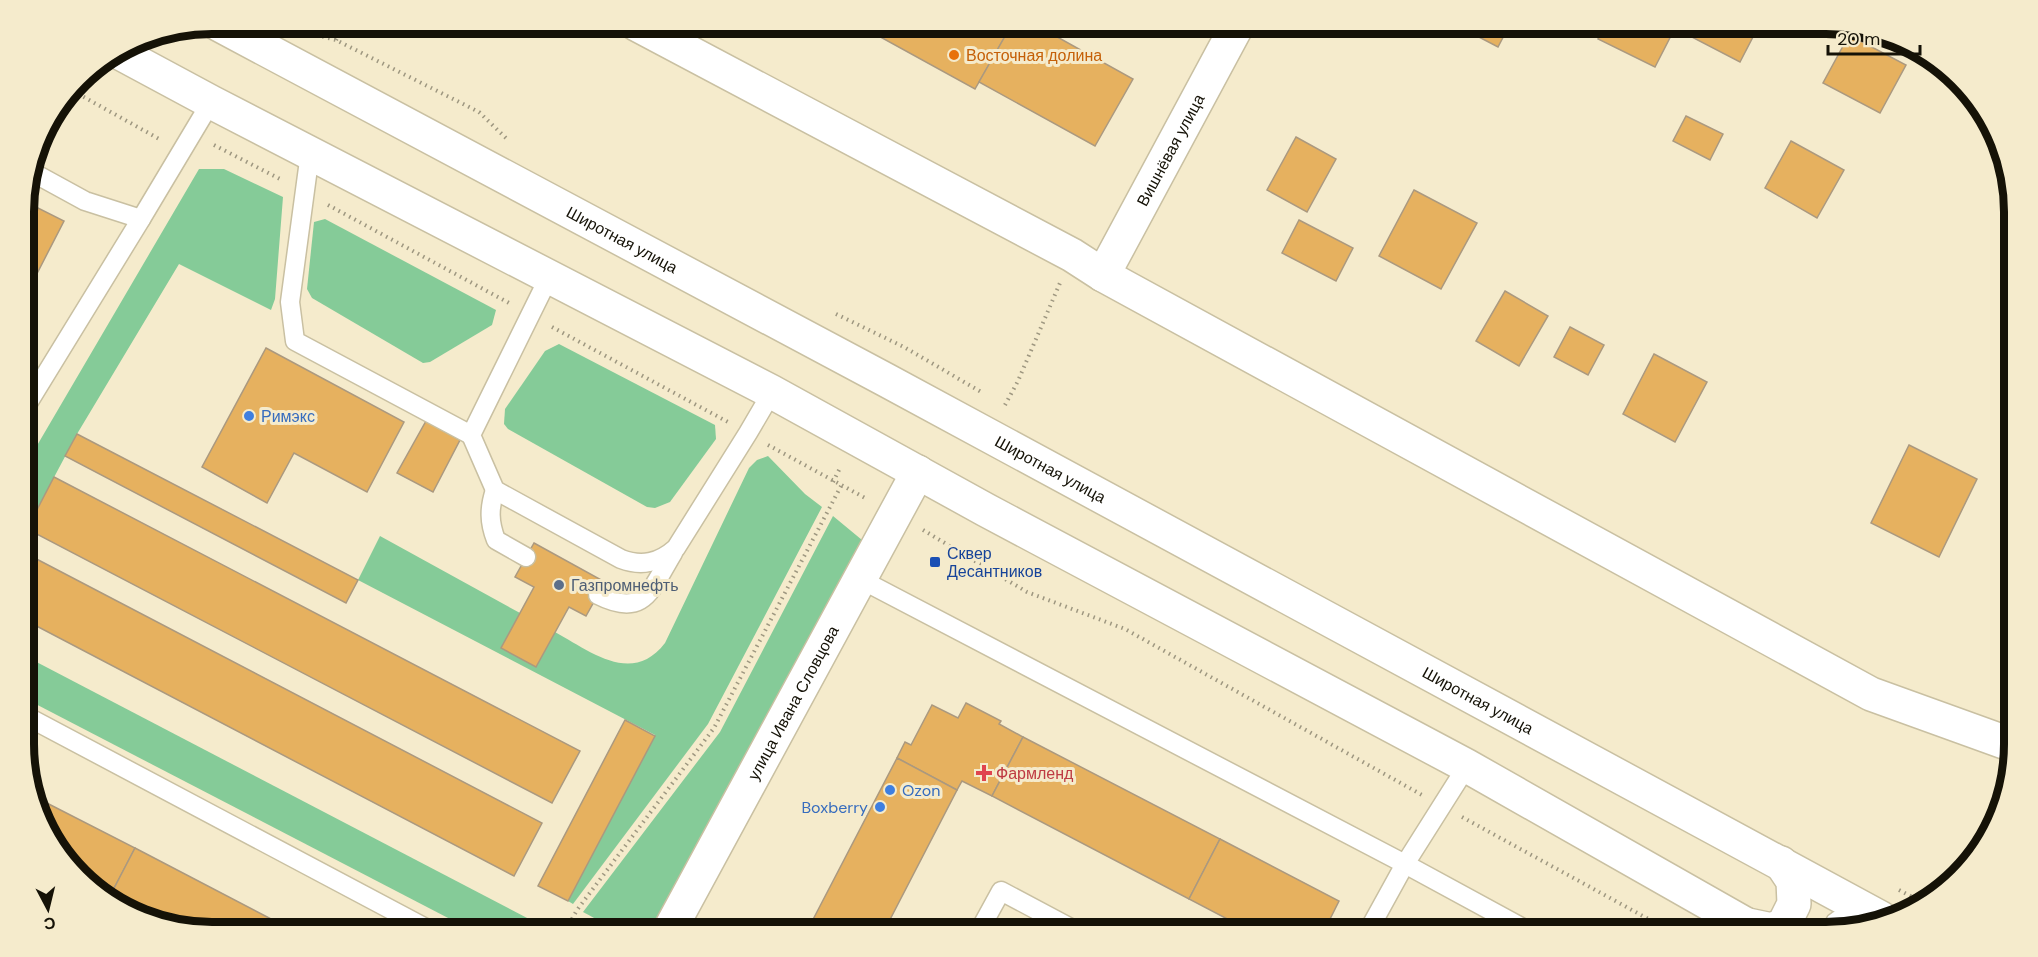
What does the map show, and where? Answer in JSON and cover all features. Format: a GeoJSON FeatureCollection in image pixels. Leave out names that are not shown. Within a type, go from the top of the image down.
{"type":"FeatureCollection","features":[{"type":"Feature","properties":{"kind":"main road","name":"Вишнёвая улица"},"geometry":{"type":"LineString","coordinates":[[1103,275],[1232,34]]}},
{"type":"Feature","properties":{"kind":"main road","name":"Широтная улица"},"geometry":{"type":"LineString","coordinates":[[239,35],[886,380],[1781,863],[1873,916]]}},
{"type":"Feature","properties":{"kind":"main road"},"geometry":{"type":"LineString","coordinates":[[656,35],[1072,255],[1103,275],[1871,694],[2004,742]]}},
{"type":"Feature","properties":{"kind":"main road"},"geometry":{"type":"LineString","coordinates":[[127,57],[772,392],[986,510],[1467,766],[1743,922]]}},
{"type":"Feature","properties":{"kind":"main road","name":"улица Ивана Словцова"},"geometry":{"type":"LineString","coordinates":[[676,922],[918,472]]}},
{"type":"Feature","properties":{"kind":"main road"},"geometry":{"type":"LineString","coordinates":[[1781,863],[1793,881],[1794,904],[1785,922]]}},
{"type":"Feature","properties":{"kind":"main road"},"geometry":{"type":"LineString","coordinates":[[1854,920],[1863,915],[1870,917]]}},
{"type":"Feature","properties":{"kind":"lane"},"geometry":{"type":"LineString","coordinates":[[35,392],[211,102]]}},
{"type":"Feature","properties":{"kind":"lane"},"geometry":{"type":"LineString","coordinates":[[310,153],[290,302],[295,340],[471,435],[495,490],[621,559],[632,563],[655,562],[666,556],[683,538]]}},
{"type":"Feature","properties":{"kind":"lane"},"geometry":{"type":"LineString","coordinates":[[38,176],[85,201],[141,219]]}},
{"type":"Feature","properties":{"kind":"lane"},"geometry":{"type":"LineString","coordinates":[[471,435],[549,277]]}},
{"type":"Feature","properties":{"kind":"lane"},"geometry":{"type":"LineString","coordinates":[[598,595],[623,605],[642,600],[650,592],[772,392]]}},
{"type":"Feature","properties":{"kind":"lane"},"geometry":{"type":"LineString","coordinates":[[495,490],[490,504],[489,518],[496,540],[526,557]]}},
{"type":"Feature","properties":{"kind":"lane"},"geometry":{"type":"LineString","coordinates":[[860,579],[1512,922]]}},
{"type":"Feature","properties":{"kind":"lane"},"geometry":{"type":"LineString","coordinates":[[34,720],[414,922]]}},
{"type":"Feature","properties":{"kind":"lane"},"geometry":{"type":"LineString","coordinates":[[1373,922],[1405,864],[1467,766]]}},
{"type":"Feature","properties":{"kind":"lane"},"geometry":{"type":"LineString","coordinates":[[984,922],[1001,891],[1059,922]]}},
{"type":"Feature","properties":{"kind":"path"},"geometry":{"type":"LineString","coordinates":[[336,40],[339,35]]}},
{"type":"Feature","properties":{"kind":"path"},"geometry":{"type":"LineString","coordinates":[[1005,405],[1050,309]]}},
{"type":"Feature","properties":{"kind":"path"},"geometry":{"type":"LineString","coordinates":[[570,922],[714,728],[841,486]]}},
{"type":"Feature","properties":{"kind":"green space"},"geometry":{"type":"Polygon","coordinates":[[[199,169],[224,169],[283,197],[275,299],[271,310],[179,264],[77,434],[34,514],[35,450],[199,169]]]}},
{"type":"Feature","properties":{"kind":"green space"},"geometry":{"type":"Polygon","coordinates":[[[325,219],[496,310],[492,325],[430,362],[423,363],[312,298],[307,289],[314,222],[325,219]]]}},
{"type":"Feature","properties":{"kind":"green space"},"geometry":{"type":"Polygon","coordinates":[[[559,344],[715,425],[716,439],[670,502],[655,508],[647,507],[508,429],[504,424],[505,409],[545,351],[559,344]]]}},
{"type":"Feature","properties":{"kind":"green space"},"geometry":{"type":"Polygon","coordinates":[[[768,456],[805,494],[822,507],[708,724],[573,904],[568,901],[655,735],[358,580],[380,536],[520,613],[536,667],[555,632],[611,661],[639,662],[652,656],[665,643],[749,468],[757,460],[768,456]]]}},
{"type":"Feature","properties":{"kind":"green space"},"geometry":{"type":"Polygon","coordinates":[[[833,516],[862,540],[658,922],[602,922],[583,912],[720,732],[833,516]]]}},
{"type":"Feature","properties":{"kind":"green space"},"geometry":{"type":"Polygon","coordinates":[[[34,661],[535,922],[456,922],[34,703],[34,661]]]}},
{"type":"Feature","properties":{"kind":"building"},"geometry":{"type":"Polygon","coordinates":[[[1053,34],[1133,79],[1095,146],[979,82],[1006,35],[1053,34]]]}},
{"type":"Feature","properties":{"kind":"building"},"geometry":{"type":"Polygon","coordinates":[[[1474,34],[1505,34],[1498,47],[1474,34]]]}},
{"type":"Feature","properties":{"kind":"building"},"geometry":{"type":"Polygon","coordinates":[[[1601,34],[1672,34],[1655,67],[1598,39],[1601,34]]]}},
{"type":"Feature","properties":{"kind":"building"},"geometry":{"type":"Polygon","coordinates":[[[1686,34],[1754,34],[1740,62],[1686,34]]]}},
{"type":"Feature","properties":{"kind":"building","name":"Восточная долина"},"geometry":{"type":"Polygon","coordinates":[[[876,35],[1006,35],[975,89],[876,35]]]}},
{"type":"Feature","properties":{"kind":"building"},"geometry":{"type":"Polygon","coordinates":[[[1848,36],[1906,65],[1880,113],[1823,83],[1848,36]]]}},
{"type":"Feature","properties":{"kind":"building"},"geometry":{"type":"Polygon","coordinates":[[[1686,116],[1723,134],[1710,160],[1673,141],[1686,116]]]}},
{"type":"Feature","properties":{"kind":"building"},"geometry":{"type":"Polygon","coordinates":[[[1296,137],[1336,159],[1307,212],[1267,190],[1296,137]]]}},
{"type":"Feature","properties":{"kind":"building"},"geometry":{"type":"Polygon","coordinates":[[[1791,141],[1844,170],[1817,218],[1765,188],[1791,141]]]}},
{"type":"Feature","properties":{"kind":"building"},"geometry":{"type":"Polygon","coordinates":[[[1414,190],[1477,223],[1441,289],[1379,256],[1414,190]]]}},
{"type":"Feature","properties":{"kind":"building"},"geometry":{"type":"Polygon","coordinates":[[[35,206],[64,221],[35,278],[35,206]]]}},
{"type":"Feature","properties":{"kind":"building"},"geometry":{"type":"Polygon","coordinates":[[[1299,220],[1353,248],[1336,281],[1282,253],[1299,220]]]}},
{"type":"Feature","properties":{"kind":"building"},"geometry":{"type":"Polygon","coordinates":[[[1505,291],[1548,316],[1519,366],[1476,341],[1505,291]]]}},
{"type":"Feature","properties":{"kind":"building"},"geometry":{"type":"Polygon","coordinates":[[[1570,327],[1604,345],[1588,375],[1554,357],[1570,327]]]}},
{"type":"Feature","properties":{"kind":"building"},"geometry":{"type":"Polygon","coordinates":[[[266,348],[404,422],[367,492],[294,453],[267,503],[202,467],[266,348]]]}},
{"type":"Feature","properties":{"kind":"building"},"geometry":{"type":"Polygon","coordinates":[[[1654,354],[1707,382],[1675,442],[1623,414],[1654,354]]]}},
{"type":"Feature","properties":{"kind":"building"},"geometry":{"type":"Polygon","coordinates":[[[426,421],[460,440],[433,492],[397,473],[426,421]]]}},
{"type":"Feature","properties":{"kind":"building"},"geometry":{"type":"Polygon","coordinates":[[[77,434],[358,580],[346,603],[65,456],[77,434]]]}},
{"type":"Feature","properties":{"kind":"building"},"geometry":{"type":"Polygon","coordinates":[[[1909,445],[1977,479],[1939,557],[1871,523],[1909,445]]]}},
{"type":"Feature","properties":{"kind":"building"},"geometry":{"type":"Polygon","coordinates":[[[54,477],[580,751],[552,803],[34,533],[34,515],[54,477]]]}},
{"type":"Feature","properties":{"kind":"building"},"geometry":{"type":"Polygon","coordinates":[[[534,543],[605,582],[586,616],[569,607],[536,667],[501,648],[534,587],[515,577],[534,543]]]}},
{"type":"Feature","properties":{"kind":"building"},"geometry":{"type":"Polygon","coordinates":[[[34,558],[542,823],[514,876],[34,625],[34,558]]]}},
{"type":"Feature","properties":{"kind":"building"},"geometry":{"type":"Polygon","coordinates":[[[966,703],[1001,721],[999,724],[1023,737],[992,796],[962,781],[957,790],[897,758],[905,742],[911,745],[932,705],[958,718],[966,703]]]}},
{"type":"Feature","properties":{"kind":"building"},"geometry":{"type":"Polygon","coordinates":[[[625,720],[655,736],[568,901],[538,886],[625,720]]]}},
{"type":"Feature","properties":{"kind":"building"},"geometry":{"type":"Polygon","coordinates":[[[1023,737],[1220,839],[1189,899],[992,796],[1023,737]]]}},
{"type":"Feature","properties":{"kind":"building"},"geometry":{"type":"Polygon","coordinates":[[[897,758],[957,790],[889,922],[812,922],[897,758]]]}},
{"type":"Feature","properties":{"kind":"building"},"geometry":{"type":"Polygon","coordinates":[[[44,802],[135,848],[112,892],[71,853],[58,834],[44,802]]]}},
{"type":"Feature","properties":{"kind":"building"},"geometry":{"type":"Polygon","coordinates":[[[1220,839],[1339,901],[1328,922],[1233,922],[1189,899],[1220,839]]]}},
{"type":"Feature","properties":{"kind":"building"},"geometry":{"type":"Polygon","coordinates":[[[135,848],[277,922],[212,922],[177,919],[144,909],[112,892],[135,848]]]}},
{"type":"Feature","properties":{"kind":"place","name":"Восточная долина"},"geometry":{"type":"Point","coordinates":[954,55]}},
{"type":"Feature","properties":{"kind":"place","name":"Римэкс"},"geometry":{"type":"Point","coordinates":[249,416]}},
{"type":"Feature","properties":{"kind":"place","name":"Сквер Десантников"},"geometry":{"type":"Point","coordinates":[935,562]}},
{"type":"Feature","properties":{"kind":"place","name":"Газпромнефть"},"geometry":{"type":"Point","coordinates":[559,585]}},
{"type":"Feature","properties":{"kind":"place","name":"Фармленд"},"geometry":{"type":"Point","coordinates":[984,773]}},
{"type":"Feature","properties":{"kind":"place","name":"Ozon"},"geometry":{"type":"Point","coordinates":[890,790]}},
{"type":"Feature","properties":{"kind":"place","name":"Boxberry"},"geometry":{"type":"Point","coordinates":[880,807]}}]}
